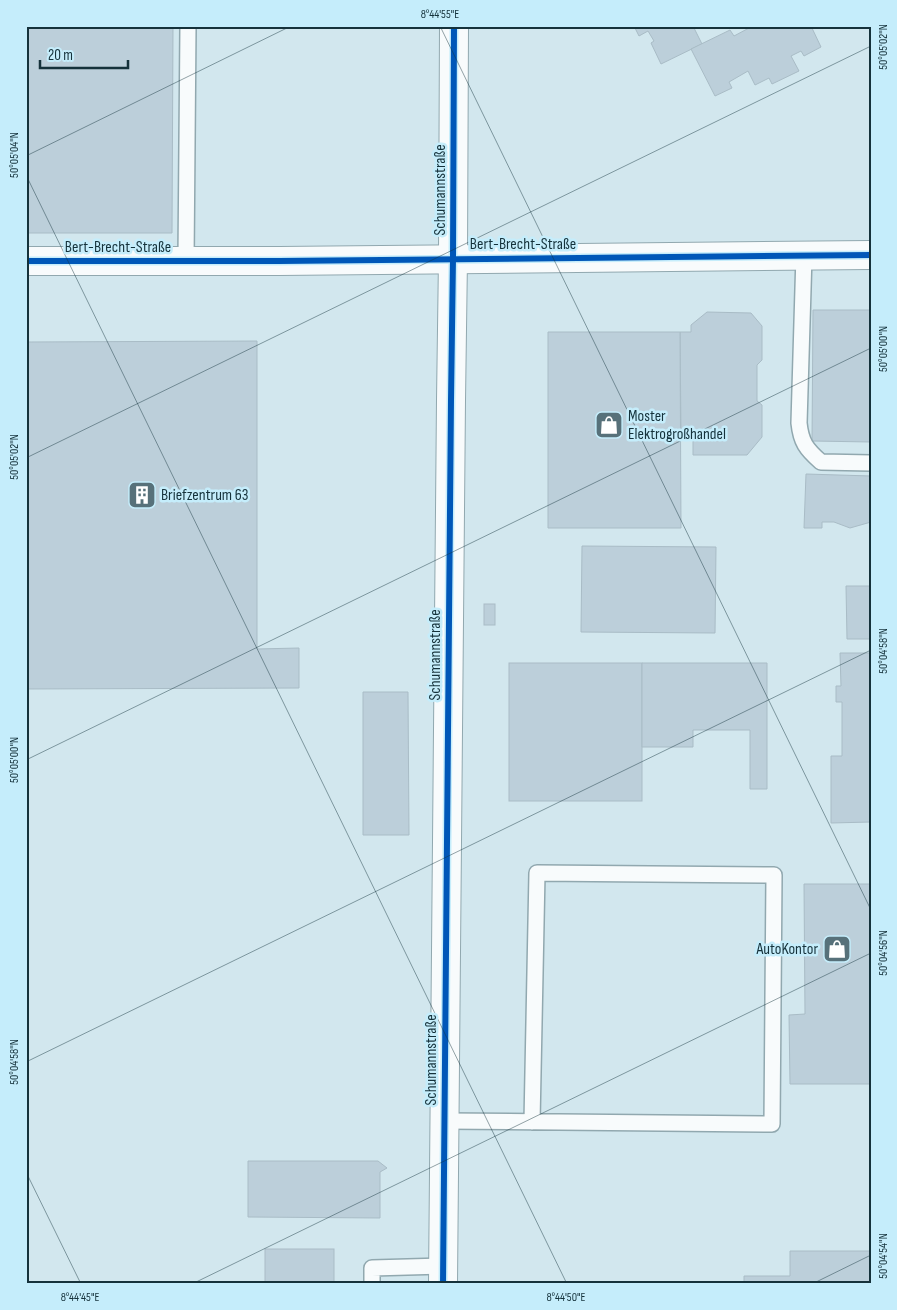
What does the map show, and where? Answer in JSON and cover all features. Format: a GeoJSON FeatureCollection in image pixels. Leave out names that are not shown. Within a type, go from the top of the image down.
{"type":"FeatureCollection","features":[{"type":"Feature","properties":{"kind":"street","name":"Schumannstraße"},"geometry":{"type":"LineString","coordinates":[[443,1275],[454,26]]}},
{"type":"Feature","properties":{"kind":"street","name":"Bert-Brecht-Straße"},"geometry":{"type":"LineString","coordinates":[[26,261],[871,255]]}},
{"type":"Feature","properties":{"kind":"lane"},"geometry":{"type":"LineString","coordinates":[[186,260],[188,26]]}},
{"type":"Feature","properties":{"kind":"lane"},"geometry":{"type":"LineString","coordinates":[[804,256],[800,436],[808,451],[821,462],[871,463]]}},
{"type":"Feature","properties":{"kind":"lane"},"geometry":{"type":"LineString","coordinates":[[445,1121],[532,1122],[772,1124],[774,875],[537,873],[532,1122]]}},
{"type":"Feature","properties":{"kind":"lane"},"geometry":{"type":"LineString","coordinates":[[372,1284],[372,1268],[443,1275]]}},
{"type":"Feature","properties":{"kind":"building"},"geometry":{"type":"Polygon","coordinates":[[[26,26],[173,26],[172,233],[26,233],[26,26]]]}},
{"type":"Feature","properties":{"kind":"building"},"geometry":{"type":"Polygon","coordinates":[[[634,26],[693,26],[702,44],[661,64],[651,43],[654,41],[648,31],[639,36],[634,26]]]}},
{"type":"Feature","properties":{"kind":"building"},"geometry":{"type":"Polygon","coordinates":[[[748,26],[811,26],[821,47],[804,56],[801,51],[791,56],[799,71],[772,84],[769,78],[755,85],[748,71],[729,82],[732,88],[715,96],[691,49],[730,30],[734,36],[749,28],[748,26]]]}},
{"type":"Feature","properties":{"kind":"building"},"geometry":{"type":"Polygon","coordinates":[[[813,310],[871,310],[871,442],[812,441],[813,310]]]}},
{"type":"Feature","properties":{"kind":"building"},"geometry":{"type":"Polygon","coordinates":[[[707,312],[751,313],[762,326],[762,360],[757,365],[757,401],[762,405],[762,437],[747,455],[693,455],[693,437],[681,438],[680,332],[691,332],[691,325],[707,312]]]}},
{"type":"Feature","properties":{"kind":"building"},"geometry":{"type":"Polygon","coordinates":[[[548,332],[680,332],[681,528],[548,528],[548,332]]]}},
{"type":"Feature","properties":{"kind":"building","name":"Briefzentrum 63"},"geometry":{"type":"Polygon","coordinates":[[[257,341],[257,649],[299,648],[299,688],[26,689],[26,342],[257,341]]]}},
{"type":"Feature","properties":{"kind":"building"},"geometry":{"type":"Polygon","coordinates":[[[806,474],[871,476],[871,522],[850,528],[834,522],[822,522],[822,528],[804,528],[806,474]]]}},
{"type":"Feature","properties":{"kind":"building"},"geometry":{"type":"Polygon","coordinates":[[[582,546],[716,547],[715,633],[581,632],[582,546]]]}},
{"type":"Feature","properties":{"kind":"building"},"geometry":{"type":"Polygon","coordinates":[[[846,586],[871,586],[871,639],[847,639],[846,586]]]}},
{"type":"Feature","properties":{"kind":"building"},"geometry":{"type":"Polygon","coordinates":[[[484,604],[495,604],[495,625],[484,625],[484,604]]]}},
{"type":"Feature","properties":{"kind":"building"},"geometry":{"type":"Polygon","coordinates":[[[840,653],[871,653],[871,822],[831,823],[831,756],[842,756],[842,702],[836,702],[836,686],[841,686],[840,653]]]}},
{"type":"Feature","properties":{"kind":"building"},"geometry":{"type":"Polygon","coordinates":[[[509,663],[642,663],[642,801],[509,801],[509,663]]]}},
{"type":"Feature","properties":{"kind":"building"},"geometry":{"type":"Polygon","coordinates":[[[642,663],[767,663],[767,789],[750,789],[750,730],[693,730],[693,747],[642,747],[642,663]]]}},
{"type":"Feature","properties":{"kind":"building"},"geometry":{"type":"Polygon","coordinates":[[[363,692],[408,692],[409,835],[363,835],[363,692]]]}},
{"type":"Feature","properties":{"kind":"building","name":"AutoKontor"},"geometry":{"type":"Polygon","coordinates":[[[804,884],[871,884],[871,1084],[790,1084],[789,1015],[805,1014],[804,884]]]}},
{"type":"Feature","properties":{"kind":"building"},"geometry":{"type":"Polygon","coordinates":[[[248,1161],[378,1161],[387,1168],[380,1172],[380,1218],[248,1217],[248,1161]]]}},
{"type":"Feature","properties":{"kind":"building"},"geometry":{"type":"Polygon","coordinates":[[[265,1249],[334,1249],[334,1284],[265,1284],[265,1249]]]}},
{"type":"Feature","properties":{"kind":"building"},"geometry":{"type":"Polygon","coordinates":[[[790,1251],[871,1251],[871,1284],[744,1284],[744,1276],[790,1276],[790,1251]]]}},
{"type":"Feature","properties":{"kind":"cycle path"},"geometry":{"type":"LineString","coordinates":[[443,1284],[454,26]]}},
{"type":"Feature","properties":{"kind":"cycle path"},"geometry":{"type":"LineString","coordinates":[[26,261],[279,261],[871,255]]}},
{"type":"Feature","properties":{"kind":"place","name":"Moster Elektrogroßhandel"},"geometry":{"type":"Point","coordinates":[609,425]}},
{"type":"Feature","properties":{"kind":"place","name":"Briefzentrum 63"},"geometry":{"type":"Point","coordinates":[142,495]}},
{"type":"Feature","properties":{"kind":"place","name":"AutoKontor"},"geometry":{"type":"Point","coordinates":[837,949]}}]}
